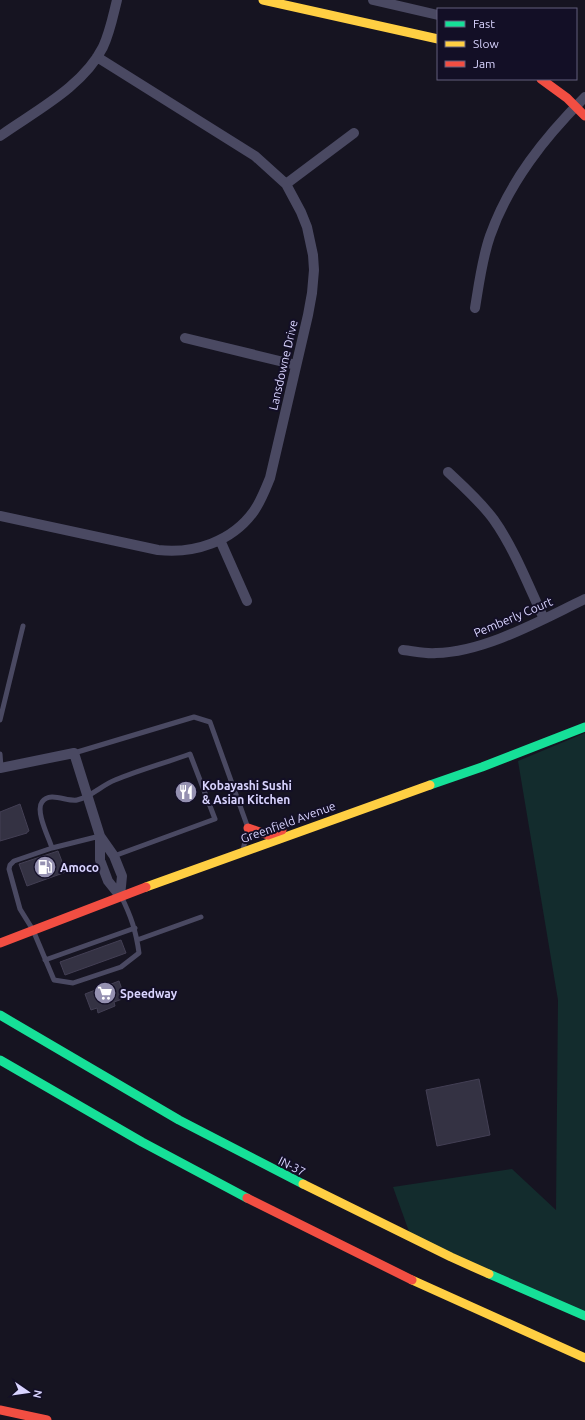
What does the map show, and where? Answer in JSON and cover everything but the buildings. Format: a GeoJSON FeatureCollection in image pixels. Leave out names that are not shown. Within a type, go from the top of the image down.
{"type":"FeatureCollection","features":[{"type":"Feature","properties":{"kind":"main road"},"geometry":{"type":"LineString","coordinates":[[264,0],[437,39]]}},
{"type":"Feature","properties":{"kind":"main road"},"geometry":{"type":"LineString","coordinates":[[542,80],[567,98],[585,116]]}},
{"type":"Feature","properties":{"kind":"main road","name":"Greenfield Avenue"},"geometry":{"type":"LineString","coordinates":[[0,943],[120,896],[243,851],[482,767],[585,726]]}},
{"type":"Feature","properties":{"kind":"main road"},"geometry":{"type":"LineString","coordinates":[[248,828],[268,835],[344,808],[387,800]]}},
{"type":"Feature","properties":{"kind":"main road"},"geometry":{"type":"LineString","coordinates":[[0,1005],[172,1105],[179,1120]]}},
{"type":"Feature","properties":{"kind":"main road","name":"IN-37"},"geometry":{"type":"LineString","coordinates":[[0,1015],[179,1120],[316,1191],[451,1256],[585,1316]]}},
{"type":"Feature","properties":{"kind":"main road"},"geometry":{"type":"LineString","coordinates":[[0,1060],[136,1139],[329,1240],[498,1320],[585,1358]]}},
{"type":"Feature","properties":{"kind":"main road"},"geometry":{"type":"LineString","coordinates":[[0,1410],[47,1420]]}},
{"type":"Feature","properties":{"kind":"street"},"geometry":{"type":"LineString","coordinates":[[0,136],[57,97],[82,77],[97,57],[107,37],[117,0]]}},
{"type":"Feature","properties":{"kind":"street"},"geometry":{"type":"LineString","coordinates":[[373,0],[437,15]]}},
{"type":"Feature","properties":{"kind":"street","name":"Lansdowne Drive"},"geometry":{"type":"LineString","coordinates":[[0,516],[172,552],[197,549],[220,540],[253,513],[270,478],[312,293],[314,270],[311,243],[301,212],[286,184],[255,156],[97,57]]}},
{"type":"Feature","properties":{"kind":"street"},"geometry":{"type":"LineString","coordinates":[[475,308],[483,263],[490,236],[502,207],[519,176],[536,151],[585,97]]}},
{"type":"Feature","properties":{"kind":"street"},"geometry":{"type":"LineString","coordinates":[[286,184],[354,133]]}},
{"type":"Feature","properties":{"kind":"street"},"geometry":{"type":"LineString","coordinates":[[185,338],[296,365]]}},
{"type":"Feature","properties":{"kind":"street"},"geometry":{"type":"LineString","coordinates":[[448,472],[484,507],[495,521],[506,538],[544,618]]}},
{"type":"Feature","properties":{"kind":"street"},"geometry":{"type":"LineString","coordinates":[[220,540],[247,601]]}},
{"type":"Feature","properties":{"kind":"street","name":"Pemberly Court"},"geometry":{"type":"LineString","coordinates":[[403,650],[437,654],[480,646],[501,638],[585,599]]}},
{"type":"Feature","properties":{"kind":"street"},"geometry":{"type":"LineString","coordinates":[[1,768],[74,753],[100,836],[100,860],[108,881],[120,896]]}},
{"type":"Feature","properties":{"kind":"street"},"geometry":{"type":"LineString","coordinates":[[100,836],[114,856],[122,876],[120,896]]}},
{"type":"Feature","properties":{"kind":"lane"},"geometry":{"type":"LineString","coordinates":[[0,720],[23,626]]}},
{"type":"Feature","properties":{"kind":"lane"},"geometry":{"type":"LineString","coordinates":[[74,753],[194,717],[210,722],[248,828],[243,851]]}},
{"type":"Feature","properties":{"kind":"lane"},"geometry":{"type":"LineString","coordinates":[[0,754],[1,768]]}},
{"type":"Feature","properties":{"kind":"lane"},"geometry":{"type":"LineString","coordinates":[[52,848],[40,814],[40,806],[42,801],[53,797],[71,801],[78,800],[88,796],[113,780],[190,754],[215,819],[114,856]]}},
{"type":"Feature","properties":{"kind":"lane"},"geometry":{"type":"LineString","coordinates":[[100,836],[52,848],[14,861],[10,865],[9,869],[20,909],[33,930],[54,980],[73,983],[121,967],[139,953],[135,928],[130,914],[120,896]]}},
{"type":"Feature","properties":{"kind":"lane"},"geometry":{"type":"LineString","coordinates":[[137,940],[201,917]]}},
{"type":"Feature","properties":{"kind":"lane"},"geometry":{"type":"LineString","coordinates":[[45,960],[135,928]]}},
{"type":"Feature","properties":{"kind":"green space"},"geometry":{"type":"Polygon","coordinates":[[[585,733],[585,1316],[411,1237],[393,1187],[512,1169],[556,1210],[558,1000],[518,761],[585,733]]]}},
{"type":"Feature","properties":{"kind":"traffic: fast"},"geometry":{"type":"LineString","coordinates":[[430,785],[482,767],[585,727]]}},
{"type":"Feature","properties":{"kind":"traffic: fast"},"geometry":{"type":"LineString","coordinates":[[0,1015],[179,1120],[303,1184]]}},
{"type":"Feature","properties":{"kind":"traffic: fast"},"geometry":{"type":"LineString","coordinates":[[0,1060],[142,1142],[247,1198]]}},
{"type":"Feature","properties":{"kind":"traffic: fast"},"geometry":{"type":"LineString","coordinates":[[489,1274],[585,1316]]}},
{"type":"Feature","properties":{"kind":"traffic: slow"},"geometry":{"type":"LineString","coordinates":[[263,0],[437,39]]}},
{"type":"Feature","properties":{"kind":"traffic: slow"},"geometry":{"type":"LineString","coordinates":[[146,887],[430,785]]}},
{"type":"Feature","properties":{"kind":"traffic: slow"},"geometry":{"type":"LineString","coordinates":[[303,1184],[451,1257],[489,1274]]}},
{"type":"Feature","properties":{"kind":"traffic: slow"},"geometry":{"type":"LineString","coordinates":[[412,1280],[585,1358]]}},
{"type":"Feature","properties":{"kind":"traffic: jam"},"geometry":{"type":"LineString","coordinates":[[542,80],[567,98],[585,116]]}},
{"type":"Feature","properties":{"kind":"traffic: jam"},"geometry":{"type":"LineString","coordinates":[[248,828],[268,835],[282,830]]}},
{"type":"Feature","properties":{"kind":"traffic: jam"},"geometry":{"type":"LineString","coordinates":[[0,943],[146,887]]}},
{"type":"Feature","properties":{"kind":"traffic: jam"},"geometry":{"type":"LineString","coordinates":[[247,1198],[412,1280]]}},
{"type":"Feature","properties":{"kind":"traffic: jam"},"geometry":{"type":"LineString","coordinates":[[0,1410],[47,1420]]}},
{"type":"Feature","properties":{"kind":"place","name":"Kobayashi Sushi & Asian Kitchen"},"geometry":{"type":"Point","coordinates":[186,792]}},
{"type":"Feature","properties":{"kind":"place","name":"Amoco"},"geometry":{"type":"Point","coordinates":[45,867]}},
{"type":"Feature","properties":{"kind":"place","name":"Speedway"},"geometry":{"type":"Point","coordinates":[105,993]}}]}
